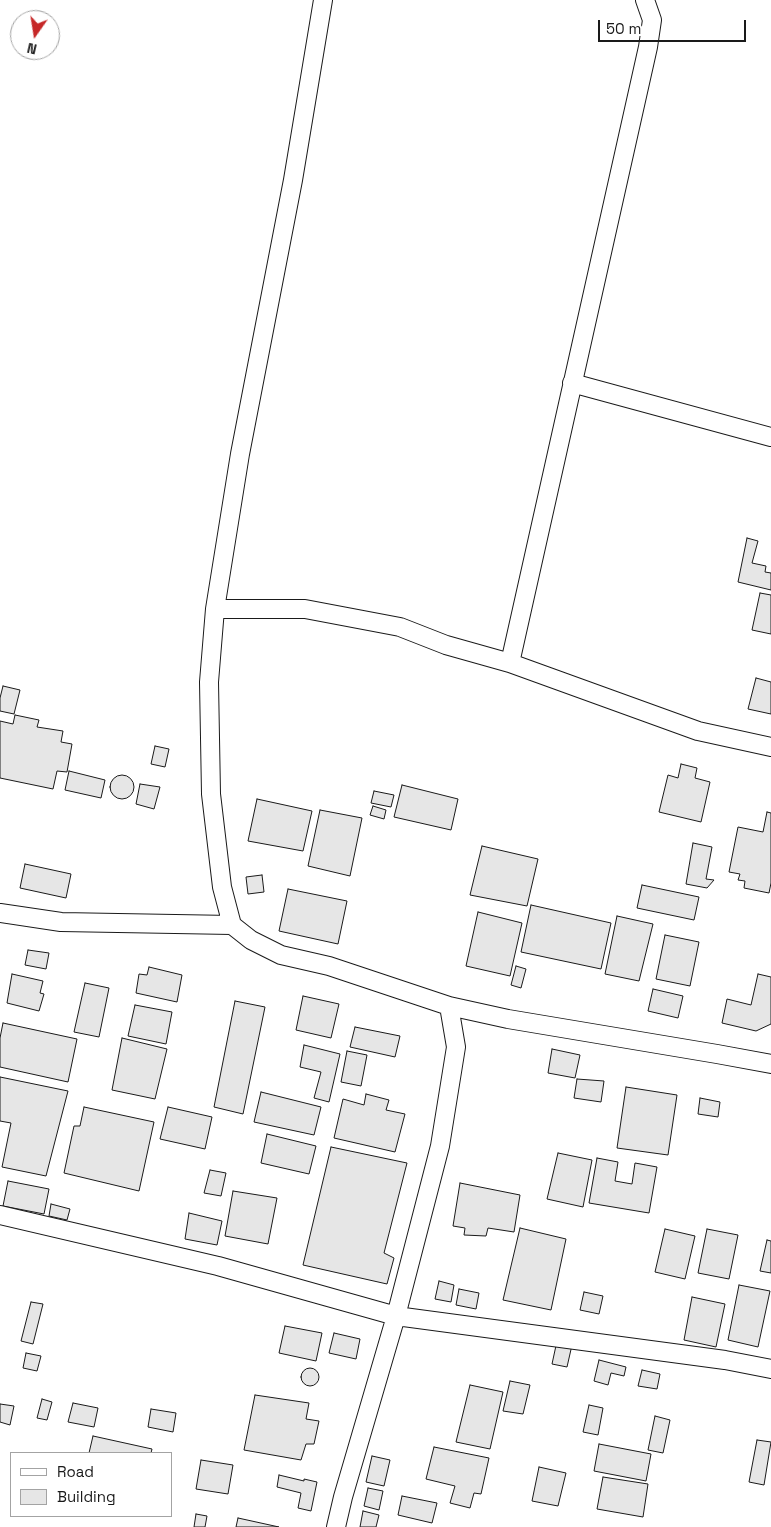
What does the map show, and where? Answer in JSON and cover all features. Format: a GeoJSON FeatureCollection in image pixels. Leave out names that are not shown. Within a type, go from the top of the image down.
{"type":"FeatureCollection","features":[{"type":"Feature","properties":{"kind":"street"},"geometry":{"type":"LineString","coordinates":[[510,663],[648,46],[652,20],[645,0]]}},
{"type":"Feature","properties":{"kind":"street"},"geometry":{"type":"LineString","coordinates":[[328,1],[240,454],[215,609],[209,682],[211,794],[222,887],[232,925],[251,940],[281,955],[329,966],[450,1006],[508,1019],[771,1064]]}},
{"type":"Feature","properties":{"kind":"street"},"geometry":{"type":"LineString","coordinates":[[572,383],[771,437]]}},
{"type":"Feature","properties":{"kind":"street"},"geometry":{"type":"LineString","coordinates":[[215,609],[305,609],[400,628],[446,645],[510,663],[698,731],[771,747]]}},
{"type":"Feature","properties":{"kind":"street"},"geometry":{"type":"LineString","coordinates":[[0,913],[61,922],[232,925]]}},
{"type":"Feature","properties":{"kind":"street"},"geometry":{"type":"LineString","coordinates":[[336,1527],[343,1496],[396,1316],[440,1146],[456,1047],[450,1006]]}},
{"type":"Feature","properties":{"kind":"street"},"geometry":{"type":"LineString","coordinates":[[0,1214],[218,1266],[396,1316],[725,1360],[771,1369]]}},
{"type":"Feature","properties":{"kind":"building"},"geometry":{"type":"Polygon","coordinates":[[[747,538],[758,541],[752,563],[766,566],[765,572],[771,573],[771,590],[738,582],[747,538]]]}},
{"type":"Feature","properties":{"kind":"building"},"geometry":{"type":"Polygon","coordinates":[[[760,593],[771,595],[771,634],[752,630],[760,593]]]}},
{"type":"Feature","properties":{"kind":"building"},"geometry":{"type":"Polygon","coordinates":[[[756,678],[771,682],[771,714],[748,709],[756,678]]]}},
{"type":"Feature","properties":{"kind":"building"},"geometry":{"type":"Polygon","coordinates":[[[3,686],[20,690],[14,714],[0,711],[0,698],[3,686]]]}},
{"type":"Feature","properties":{"kind":"building"},"geometry":{"type":"Polygon","coordinates":[[[15,715],[39,720],[37,727],[63,731],[61,742],[72,744],[67,772],[57,771],[53,789],[0,778],[0,721],[13,724],[15,715]]]}},
{"type":"Feature","properties":{"kind":"building"},"geometry":{"type":"Polygon","coordinates":[[[155,746],[169,749],[165,767],[151,764],[155,746]]]}},
{"type":"Feature","properties":{"kind":"building"},"geometry":{"type":"Polygon","coordinates":[[[681,764],[697,768],[695,778],[710,782],[701,822],[659,812],[668,775],[678,778],[681,764]]]}},
{"type":"Feature","properties":{"kind":"building"},"geometry":{"type":"Polygon","coordinates":[[[69,771],[105,780],[101,798],[65,790],[69,771]]]}},
{"type":"Feature","properties":{"kind":"building"},"geometry":{"type":"Polygon","coordinates":[[[122,775],[131,778],[134,787],[131,796],[122,799],[113,796],[110,787],[113,778],[122,775]]]}},
{"type":"Feature","properties":{"kind":"building"},"geometry":{"type":"Polygon","coordinates":[[[140,784],[160,787],[154,809],[136,804],[140,784]]]}},
{"type":"Feature","properties":{"kind":"building"},"geometry":{"type":"Polygon","coordinates":[[[402,785],[458,799],[451,830],[394,817],[402,785]]]}},
{"type":"Feature","properties":{"kind":"building"},"geometry":{"type":"Polygon","coordinates":[[[374,791],[394,795],[391,807],[371,803],[374,791]]]}},
{"type":"Feature","properties":{"kind":"building"},"geometry":{"type":"Polygon","coordinates":[[[257,799],[312,811],[303,851],[248,841],[257,799]]]}},
{"type":"Feature","properties":{"kind":"building"},"geometry":{"type":"Polygon","coordinates":[[[373,806],[386,810],[384,819],[370,815],[373,806]]]}},
{"type":"Feature","properties":{"kind":"building"},"geometry":{"type":"Polygon","coordinates":[[[320,810],[362,818],[350,876],[308,866],[320,810]]]}},
{"type":"Feature","properties":{"kind":"building"},"geometry":{"type":"Polygon","coordinates":[[[767,812],[771,813],[771,883],[769,893],[744,888],[745,881],[738,880],[740,874],[729,872],[738,827],[763,832],[767,812]]]}},
{"type":"Feature","properties":{"kind":"building"},"geometry":{"type":"Polygon","coordinates":[[[693,843],[712,847],[706,879],[714,880],[707,888],[686,884],[693,843]]]}},
{"type":"Feature","properties":{"kind":"building"},"geometry":{"type":"Polygon","coordinates":[[[482,846],[538,859],[527,906],[470,895],[482,846]]]}},
{"type":"Feature","properties":{"kind":"building"},"geometry":{"type":"Polygon","coordinates":[[[25,864],[71,874],[66,898],[20,888],[25,864]]]}},
{"type":"Feature","properties":{"kind":"building"},"geometry":{"type":"Polygon","coordinates":[[[262,875],[264,892],[248,894],[246,877],[262,875]]]}},
{"type":"Feature","properties":{"kind":"building"},"geometry":{"type":"Polygon","coordinates":[[[642,885],[699,897],[694,920],[637,908],[642,885]]]}},
{"type":"Feature","properties":{"kind":"building"},"geometry":{"type":"Polygon","coordinates":[[[288,889],[347,901],[338,944],[279,931],[288,889]]]}},
{"type":"Feature","properties":{"kind":"building"},"geometry":{"type":"Polygon","coordinates":[[[531,905],[611,923],[601,969],[521,952],[531,905]]]}},
{"type":"Feature","properties":{"kind":"building"},"geometry":{"type":"Polygon","coordinates":[[[478,912],[522,923],[510,976],[466,966],[478,912]]]}},
{"type":"Feature","properties":{"kind":"building"},"geometry":{"type":"Polygon","coordinates":[[[617,916],[653,924],[639,981],[605,974],[617,916]]]}},
{"type":"Feature","properties":{"kind":"building"},"geometry":{"type":"Polygon","coordinates":[[[665,935],[699,942],[690,986],[656,979],[665,935]]]}},
{"type":"Feature","properties":{"kind":"building"},"geometry":{"type":"Polygon","coordinates":[[[28,950],[49,953],[46,969],[25,965],[28,950]]]}},
{"type":"Feature","properties":{"kind":"building"},"geometry":{"type":"Polygon","coordinates":[[[516,966],[526,969],[521,988],[511,985],[516,966]]]}},
{"type":"Feature","properties":{"kind":"building"},"geometry":{"type":"Polygon","coordinates":[[[149,967],[182,975],[177,1002],[136,993],[139,974],[147,975],[149,967]]]}},
{"type":"Feature","properties":{"kind":"building"},"geometry":{"type":"Polygon","coordinates":[[[12,974],[43,981],[40,993],[44,994],[39,1011],[7,1003],[12,974]]]}},
{"type":"Feature","properties":{"kind":"building"},"geometry":{"type":"Polygon","coordinates":[[[758,974],[771,977],[771,1024],[756,1031],[722,1023],[727,999],[751,1005],[758,974]]]}},
{"type":"Feature","properties":{"kind":"building"},"geometry":{"type":"Polygon","coordinates":[[[85,983],[109,988],[99,1037],[74,1032],[85,983]]]}},
{"type":"Feature","properties":{"kind":"building"},"geometry":{"type":"Polygon","coordinates":[[[653,989],[683,996],[678,1018],[648,1011],[653,989]]]}},
{"type":"Feature","properties":{"kind":"building"},"geometry":{"type":"Polygon","coordinates":[[[303,996],[339,1004],[331,1038],[296,1030],[303,996]]]}},
{"type":"Feature","properties":{"kind":"building"},"geometry":{"type":"Polygon","coordinates":[[[235,1001],[265,1007],[243,1114],[214,1107],[235,1001]]]}},
{"type":"Feature","properties":{"kind":"building"},"geometry":{"type":"Polygon","coordinates":[[[135,1005],[172,1012],[166,1044],[128,1036],[135,1005]]]}},
{"type":"Feature","properties":{"kind":"building"},"geometry":{"type":"Polygon","coordinates":[[[3,1023],[77,1039],[68,1082],[0,1067],[0,1038],[3,1023]]]}},
{"type":"Feature","properties":{"kind":"building"},"geometry":{"type":"Polygon","coordinates":[[[355,1027],[400,1036],[395,1057],[350,1047],[355,1027]]]}},
{"type":"Feature","properties":{"kind":"building"},"geometry":{"type":"Polygon","coordinates":[[[122,1038],[167,1049],[155,1099],[112,1090],[122,1038]]]}},
{"type":"Feature","properties":{"kind":"building"},"geometry":{"type":"Polygon","coordinates":[[[304,1045],[340,1054],[329,1102],[314,1098],[321,1072],[300,1067],[304,1045]]]}},
{"type":"Feature","properties":{"kind":"building"},"geometry":{"type":"Polygon","coordinates":[[[552,1049],[580,1055],[575,1078],[548,1073],[552,1049]]]}},
{"type":"Feature","properties":{"kind":"building"},"geometry":{"type":"Polygon","coordinates":[[[347,1051],[367,1055],[361,1086],[341,1082],[347,1051]]]}},
{"type":"Feature","properties":{"kind":"building"},"geometry":{"type":"Polygon","coordinates":[[[0,1077],[68,1091],[46,1176],[2,1167],[11,1123],[0,1121],[0,1077]]]}},
{"type":"Feature","properties":{"kind":"building"},"geometry":{"type":"Polygon","coordinates":[[[577,1079],[604,1081],[601,1102],[574,1098],[577,1079]]]}},
{"type":"Feature","properties":{"kind":"building"},"geometry":{"type":"Polygon","coordinates":[[[626,1087],[677,1095],[668,1155],[617,1148],[626,1087]]]}},
{"type":"Feature","properties":{"kind":"building"},"geometry":{"type":"Polygon","coordinates":[[[261,1092],[321,1107],[314,1135],[254,1122],[261,1092]]]}},
{"type":"Feature","properties":{"kind":"building"},"geometry":{"type":"Polygon","coordinates":[[[366,1094],[389,1100],[386,1110],[405,1114],[395,1152],[334,1138],[343,1099],[364,1105],[366,1094]]]}},
{"type":"Feature","properties":{"kind":"building"},"geometry":{"type":"Polygon","coordinates":[[[700,1098],[720,1102],[718,1117],[698,1114],[700,1098]]]}},
{"type":"Feature","properties":{"kind":"building"},"geometry":{"type":"Polygon","coordinates":[[[84,1107],[154,1122],[139,1191],[64,1173],[74,1126],[80,1126],[84,1107]]]}},
{"type":"Feature","properties":{"kind":"building"},"geometry":{"type":"Polygon","coordinates":[[[168,1107],[212,1117],[205,1149],[160,1139],[168,1107]]]}},
{"type":"Feature","properties":{"kind":"building"},"geometry":{"type":"Polygon","coordinates":[[[267,1134],[316,1146],[309,1174],[261,1163],[267,1134]]]}},
{"type":"Feature","properties":{"kind":"building"},"geometry":{"type":"Polygon","coordinates":[[[331,1147],[407,1163],[384,1253],[394,1258],[387,1284],[303,1265],[331,1147]]]}},
{"type":"Feature","properties":{"kind":"building"},"geometry":{"type":"Polygon","coordinates":[[[558,1153],[592,1160],[583,1207],[547,1199],[558,1153]]]}},
{"type":"Feature","properties":{"kind":"building"},"geometry":{"type":"Polygon","coordinates":[[[597,1158],[618,1162],[615,1181],[632,1184],[635,1163],[657,1167],[649,1213],[589,1203],[597,1158]]]}},
{"type":"Feature","properties":{"kind":"building"},"geometry":{"type":"Polygon","coordinates":[[[210,1170],[226,1173],[221,1196],[204,1193],[210,1170]]]}},
{"type":"Feature","properties":{"kind":"building"},"geometry":{"type":"Polygon","coordinates":[[[8,1181],[49,1189],[44,1214],[3,1206],[8,1181]]]}},
{"type":"Feature","properties":{"kind":"building"},"geometry":{"type":"Polygon","coordinates":[[[460,1183],[520,1195],[514,1232],[488,1228],[486,1236],[464,1235],[465,1228],[453,1226],[460,1183]]]}},
{"type":"Feature","properties":{"kind":"building"},"geometry":{"type":"Polygon","coordinates":[[[233,1191],[277,1198],[268,1244],[225,1236],[233,1191]]]}},
{"type":"Feature","properties":{"kind":"building"},"geometry":{"type":"Polygon","coordinates":[[[51,1204],[70,1209],[67,1220],[49,1216],[51,1204]]]}},
{"type":"Feature","properties":{"kind":"building"},"geometry":{"type":"Polygon","coordinates":[[[189,1213],[222,1221],[217,1245],[185,1239],[189,1213]]]}},
{"type":"Feature","properties":{"kind":"building"},"geometry":{"type":"Polygon","coordinates":[[[520,1228],[566,1239],[551,1310],[503,1300],[520,1228]]]}},
{"type":"Feature","properties":{"kind":"building"},"geometry":{"type":"Polygon","coordinates":[[[665,1229],[695,1236],[685,1279],[655,1272],[665,1229]]]}},
{"type":"Feature","properties":{"kind":"building"},"geometry":{"type":"Polygon","coordinates":[[[707,1229],[738,1235],[729,1279],[698,1273],[707,1229]]]}},
{"type":"Feature","properties":{"kind":"building"},"geometry":{"type":"Polygon","coordinates":[[[767,1240],[771,1241],[771,1273],[760,1271],[767,1240]]]}},
{"type":"Feature","properties":{"kind":"building"},"geometry":{"type":"Polygon","coordinates":[[[439,1281],[454,1285],[451,1302],[435,1299],[439,1281]]]}},
{"type":"Feature","properties":{"kind":"building"},"geometry":{"type":"Polygon","coordinates":[[[739,1285],[770,1291],[758,1347],[728,1340],[739,1285]]]}},
{"type":"Feature","properties":{"kind":"building"},"geometry":{"type":"Polygon","coordinates":[[[459,1289],[479,1293],[476,1309],[456,1305],[459,1289]]]}},
{"type":"Feature","properties":{"kind":"building"},"geometry":{"type":"Polygon","coordinates":[[[584,1292],[603,1296],[599,1314],[580,1310],[584,1292]]]}},
{"type":"Feature","properties":{"kind":"building"},"geometry":{"type":"Polygon","coordinates":[[[692,1297],[725,1304],[716,1347],[684,1340],[692,1297]]]}},
{"type":"Feature","properties":{"kind":"building"},"geometry":{"type":"Polygon","coordinates":[[[31,1302],[43,1304],[33,1344],[21,1341],[31,1302]]]}},
{"type":"Feature","properties":{"kind":"building"},"geometry":{"type":"Polygon","coordinates":[[[285,1326],[322,1333],[316,1361],[279,1353],[285,1326]]]}},
{"type":"Feature","properties":{"kind":"building"},"geometry":{"type":"Polygon","coordinates":[[[334,1333],[360,1339],[356,1359],[329,1353],[334,1333]]]}},
{"type":"Feature","properties":{"kind":"building"},"geometry":{"type":"Polygon","coordinates":[[[557,1341],[572,1345],[567,1367],[552,1364],[557,1341]]]}},
{"type":"Feature","properties":{"kind":"building"},"geometry":{"type":"Polygon","coordinates":[[[26,1353],[41,1356],[37,1371],[23,1368],[26,1353]]]}},
{"type":"Feature","properties":{"kind":"building"},"geometry":{"type":"Polygon","coordinates":[[[599,1360],[626,1367],[624,1376],[611,1373],[608,1385],[594,1381],[599,1360]]]}},
{"type":"Feature","properties":{"kind":"building"},"geometry":{"type":"Polygon","coordinates":[[[306,1368],[314,1368],[319,1373],[317,1384],[306,1386],[301,1381],[301,1373],[306,1368]]]}},
{"type":"Feature","properties":{"kind":"building"},"geometry":{"type":"Polygon","coordinates":[[[642,1370],[660,1374],[657,1389],[638,1386],[642,1370]]]}},
{"type":"Feature","properties":{"kind":"building"},"geometry":{"type":"Polygon","coordinates":[[[510,1381],[530,1385],[523,1414],[503,1411],[510,1381]]]}},
{"type":"Feature","properties":{"kind":"building"},"geometry":{"type":"Polygon","coordinates":[[[470,1385],[503,1392],[490,1449],[456,1442],[470,1385]]]}},
{"type":"Feature","properties":{"kind":"building"},"geometry":{"type":"Polygon","coordinates":[[[255,1395],[309,1403],[306,1419],[319,1421],[314,1444],[306,1444],[301,1460],[244,1450],[255,1395]]]}},
{"type":"Feature","properties":{"kind":"building"},"geometry":{"type":"Polygon","coordinates":[[[42,1399],[52,1402],[47,1420],[37,1418],[42,1399]]]}},
{"type":"Feature","properties":{"kind":"building"},"geometry":{"type":"Polygon","coordinates":[[[73,1403],[98,1408],[94,1427],[68,1422],[73,1403]]]}},
{"type":"Feature","properties":{"kind":"building"},"geometry":{"type":"Polygon","coordinates":[[[0,1404],[14,1406],[10,1425],[0,1422],[0,1404]]]}},
{"type":"Feature","properties":{"kind":"building"},"geometry":{"type":"Polygon","coordinates":[[[589,1405],[603,1408],[598,1435],[583,1432],[589,1405]]]}},
{"type":"Feature","properties":{"kind":"building"},"geometry":{"type":"Polygon","coordinates":[[[151,1409],[176,1413],[173,1432],[148,1427],[151,1409]]]}},
{"type":"Feature","properties":{"kind":"building"},"geometry":{"type":"Polygon","coordinates":[[[655,1416],[670,1420],[663,1453],[648,1450],[655,1416]]]}},
{"type":"Feature","properties":{"kind":"building"},"geometry":{"type":"Polygon","coordinates":[[[93,1436],[152,1449],[151,1452],[89,1452],[93,1436]]]}},
{"type":"Feature","properties":{"kind":"building"},"geometry":{"type":"Polygon","coordinates":[[[757,1440],[771,1442],[764,1485],[749,1482],[757,1440]]]}},
{"type":"Feature","properties":{"kind":"building"},"geometry":{"type":"Polygon","coordinates":[[[599,1444],[651,1454],[646,1481],[594,1471],[599,1444]]]}},
{"type":"Feature","properties":{"kind":"building"},"geometry":{"type":"Polygon","coordinates":[[[434,1447],[489,1458],[481,1494],[474,1493],[470,1508],[450,1503],[455,1486],[426,1479],[434,1447]]]}},
{"type":"Feature","properties":{"kind":"building"},"geometry":{"type":"Polygon","coordinates":[[[372,1456],[390,1460],[384,1486],[366,1482],[372,1456]]]}},
{"type":"Feature","properties":{"kind":"building"},"geometry":{"type":"Polygon","coordinates":[[[201,1460],[233,1465],[228,1494],[196,1489],[201,1460]]]}},
{"type":"Feature","properties":{"kind":"building"},"geometry":{"type":"Polygon","coordinates":[[[539,1467],[566,1473],[558,1506],[532,1501],[539,1467]]]}},
{"type":"Feature","properties":{"kind":"building"},"geometry":{"type":"Polygon","coordinates":[[[279,1475],[317,1482],[311,1511],[298,1508],[301,1493],[277,1487],[279,1475]]]}},
{"type":"Feature","properties":{"kind":"building"},"geometry":{"type":"Polygon","coordinates":[[[603,1477],[648,1484],[643,1517],[597,1509],[603,1477]]]}},
{"type":"Feature","properties":{"kind":"building"},"geometry":{"type":"Polygon","coordinates":[[[368,1488],[383,1491],[379,1510],[364,1506],[368,1488]]]}},
{"type":"Feature","properties":{"kind":"building"},"geometry":{"type":"Polygon","coordinates":[[[402,1496],[437,1503],[432,1523],[398,1515],[402,1496]]]}},
{"type":"Feature","properties":{"kind":"building"},"geometry":{"type":"Polygon","coordinates":[[[363,1511],[379,1515],[376,1527],[360,1527],[363,1511]]]}},
{"type":"Feature","properties":{"kind":"building"},"geometry":{"type":"Polygon","coordinates":[[[196,1514],[207,1516],[205,1527],[194,1527],[196,1514]]]}},
{"type":"Feature","properties":{"kind":"building"},"geometry":{"type":"Polygon","coordinates":[[[238,1518],[279,1527],[236,1527],[238,1518]]]}}]}
